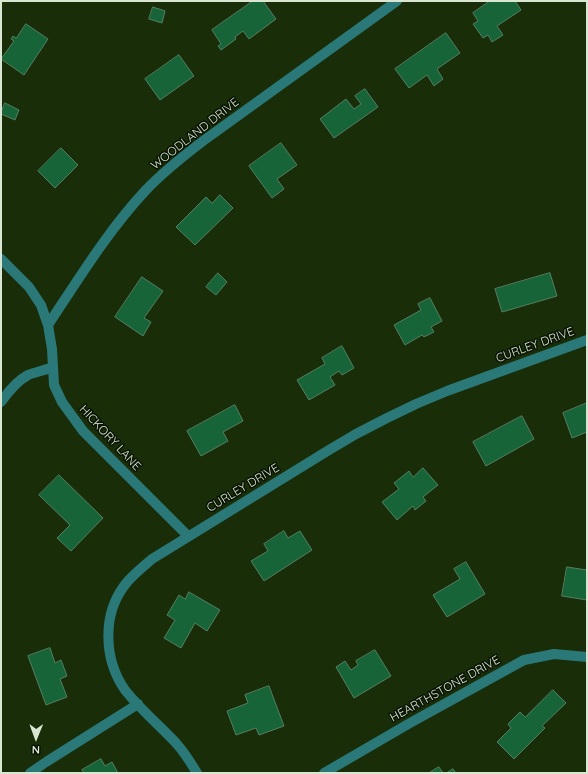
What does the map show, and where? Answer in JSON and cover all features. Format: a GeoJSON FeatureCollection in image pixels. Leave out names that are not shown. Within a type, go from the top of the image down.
{"type":"FeatureCollection","features":[{"type":"Feature","properties":{"kind":"street","name":"WOODLAND DRIVE"},"geometry":{"type":"LineString","coordinates":[[48,325],[90,262],[122,218],[145,191],[174,164],[203,141],[397,1]]}},
{"type":"Feature","properties":{"kind":"street","name":"HICKORY LANE"},"geometry":{"type":"LineString","coordinates":[[1,259],[29,287],[41,305],[48,325],[52,348],[54,385],[62,402],[83,431],[188,536]]}},
{"type":"Feature","properties":{"kind":"street","name":"CURLEY DRIVE"},"geometry":{"type":"LineString","coordinates":[[198,773],[178,744],[126,690],[118,677],[111,660],[108,644],[110,614],[124,586],[152,559],[356,434],[416,404],[447,391],[587,340]]}},
{"type":"Feature","properties":{"kind":"street"},"geometry":{"type":"LineString","coordinates":[[1,402],[15,385],[27,376],[52,367]]}},
{"type":"Feature","properties":{"kind":"street","name":"HEARTHSTONE DRIVE"},"geometry":{"type":"LineString","coordinates":[[324,773],[410,723],[524,660],[554,654],[587,657]]}},
{"type":"Feature","properties":{"kind":"street"},"geometry":{"type":"LineString","coordinates":[[30,773],[138,704]]}},
{"type":"Feature","properties":{"kind":"building"},"geometry":{"type":"Polygon","coordinates":[[[253,1],[263,1],[276,19],[249,39],[243,31],[235,37],[236,39],[221,50],[218,46],[221,44],[212,30],[253,1]]]}},
{"type":"Feature","properties":{"kind":"building"},"geometry":{"type":"Polygon","coordinates":[[[490,1],[515,1],[521,10],[497,26],[503,35],[492,42],[488,35],[483,38],[473,24],[478,21],[473,13],[490,1]]]}},
{"type":"Feature","properties":{"kind":"building"},"geometry":{"type":"Polygon","coordinates":[[[153,7],[165,11],[162,23],[149,19],[153,7]]]}},
{"type":"Feature","properties":{"kind":"building"},"geometry":{"type":"Polygon","coordinates":[[[26,24],[48,39],[24,75],[1,59],[14,41],[11,39],[13,36],[16,38],[26,24]]]}},
{"type":"Feature","properties":{"kind":"building"},"geometry":{"type":"Polygon","coordinates":[[[446,33],[460,53],[437,69],[443,79],[434,86],[427,75],[409,88],[395,69],[446,33]]]}},
{"type":"Feature","properties":{"kind":"building"},"geometry":{"type":"Polygon","coordinates":[[[179,55],[194,76],[160,100],[145,79],[179,55]]]}},
{"type":"Feature","properties":{"kind":"building"},"geometry":{"type":"Polygon","coordinates":[[[365,89],[378,107],[334,138],[320,119],[346,99],[354,109],[361,104],[355,96],[365,89]]]}},
{"type":"Feature","properties":{"kind":"building"},"geometry":{"type":"Polygon","coordinates":[[[5,103],[19,110],[15,120],[1,114],[5,103]]]}},
{"type":"Feature","properties":{"kind":"building"},"geometry":{"type":"Polygon","coordinates":[[[281,143],[297,165],[277,179],[284,189],[272,198],[249,166],[281,143]]]}},
{"type":"Feature","properties":{"kind":"building"},"geometry":{"type":"Polygon","coordinates":[[[61,148],[78,165],[55,188],[38,171],[61,148]]]}},
{"type":"Feature","properties":{"kind":"building"},"geometry":{"type":"Polygon","coordinates":[[[220,195],[233,208],[195,245],[176,227],[206,197],[212,203],[220,195]]]}},
{"type":"Feature","properties":{"kind":"building"},"geometry":{"type":"Polygon","coordinates":[[[218,273],[227,282],[216,295],[206,287],[218,273]]]}},
{"type":"Feature","properties":{"kind":"building"},"geometry":{"type":"Polygon","coordinates":[[[550,273],[557,296],[502,312],[495,289],[550,273]]]}},
{"type":"Feature","properties":{"kind":"building"},"geometry":{"type":"Polygon","coordinates":[[[142,277],[163,291],[144,318],[151,322],[143,336],[115,317],[142,277]]]}},
{"type":"Feature","properties":{"kind":"building"},"geometry":{"type":"Polygon","coordinates":[[[430,298],[442,321],[431,327],[434,332],[424,337],[422,335],[405,345],[394,325],[421,310],[418,304],[430,298]]]}},
{"type":"Feature","properties":{"kind":"building"},"geometry":{"type":"Polygon","coordinates":[[[342,346],[354,368],[342,375],[339,371],[330,377],[335,385],[309,400],[297,380],[325,364],[322,358],[342,346]]]}},
{"type":"Feature","properties":{"kind":"building"},"geometry":{"type":"Polygon","coordinates":[[[587,403],[587,432],[572,438],[563,413],[587,403]]]}},
{"type":"Feature","properties":{"kind":"building"},"geometry":{"type":"Polygon","coordinates":[[[235,405],[243,421],[223,432],[228,441],[201,456],[187,431],[235,405]]]}},
{"type":"Feature","properties":{"kind":"building"},"geometry":{"type":"Polygon","coordinates":[[[522,416],[534,439],[486,466],[473,442],[522,416]]]}},
{"type":"Feature","properties":{"kind":"building"},"geometry":{"type":"Polygon","coordinates":[[[423,468],[438,485],[423,497],[426,501],[415,510],[413,506],[397,520],[382,502],[399,489],[394,483],[409,471],[413,477],[423,468]]]}},
{"type":"Feature","properties":{"kind":"building"},"geometry":{"type":"Polygon","coordinates":[[[59,475],[103,518],[71,551],[57,538],[70,525],[39,495],[59,475]]]}},
{"type":"Feature","properties":{"kind":"building"},"geometry":{"type":"Polygon","coordinates":[[[284,531],[288,538],[300,531],[312,550],[264,581],[251,561],[268,551],[264,544],[284,531]]]}},
{"type":"Feature","properties":{"kind":"building"},"geometry":{"type":"Polygon","coordinates":[[[466,562],[485,594],[447,617],[433,595],[460,579],[454,569],[466,562]]]}},
{"type":"Feature","properties":{"kind":"building"},"geometry":{"type":"Polygon","coordinates":[[[567,567],[587,570],[587,600],[562,596],[567,567]]]}},
{"type":"Feature","properties":{"kind":"building"},"geometry":{"type":"Polygon","coordinates":[[[189,592],[220,610],[207,631],[195,623],[181,648],[164,638],[175,620],[167,615],[179,595],[185,599],[189,592]]]}},
{"type":"Feature","properties":{"kind":"building"},"geometry":{"type":"Polygon","coordinates":[[[50,648],[55,663],[61,660],[67,676],[60,679],[67,697],[46,705],[28,656],[50,648]]]}},
{"type":"Feature","properties":{"kind":"building"},"geometry":{"type":"Polygon","coordinates":[[[375,650],[391,676],[354,698],[336,667],[345,661],[351,670],[358,665],[356,661],[375,650]]]}},
{"type":"Feature","properties":{"kind":"building"},"geometry":{"type":"Polygon","coordinates":[[[269,686],[284,726],[259,735],[256,728],[236,735],[227,711],[248,703],[245,695],[269,686]]]}},
{"type":"Feature","properties":{"kind":"building"},"geometry":{"type":"Polygon","coordinates":[[[553,690],[566,703],[542,726],[545,728],[514,759],[497,742],[511,728],[508,724],[520,712],[525,717],[553,690]]]}},
{"type":"Feature","properties":{"kind":"building"},"geometry":{"type":"Polygon","coordinates":[[[101,759],[105,766],[112,762],[118,773],[84,773],[82,770],[101,759]]]}},
{"type":"Feature","properties":{"kind":"building"},"geometry":{"type":"Polygon","coordinates":[[[439,767],[443,773],[429,773],[439,767]]]}},
{"type":"Feature","properties":{"kind":"building"},"geometry":{"type":"Polygon","coordinates":[[[453,769],[456,773],[447,773],[453,769]]]}}]}
